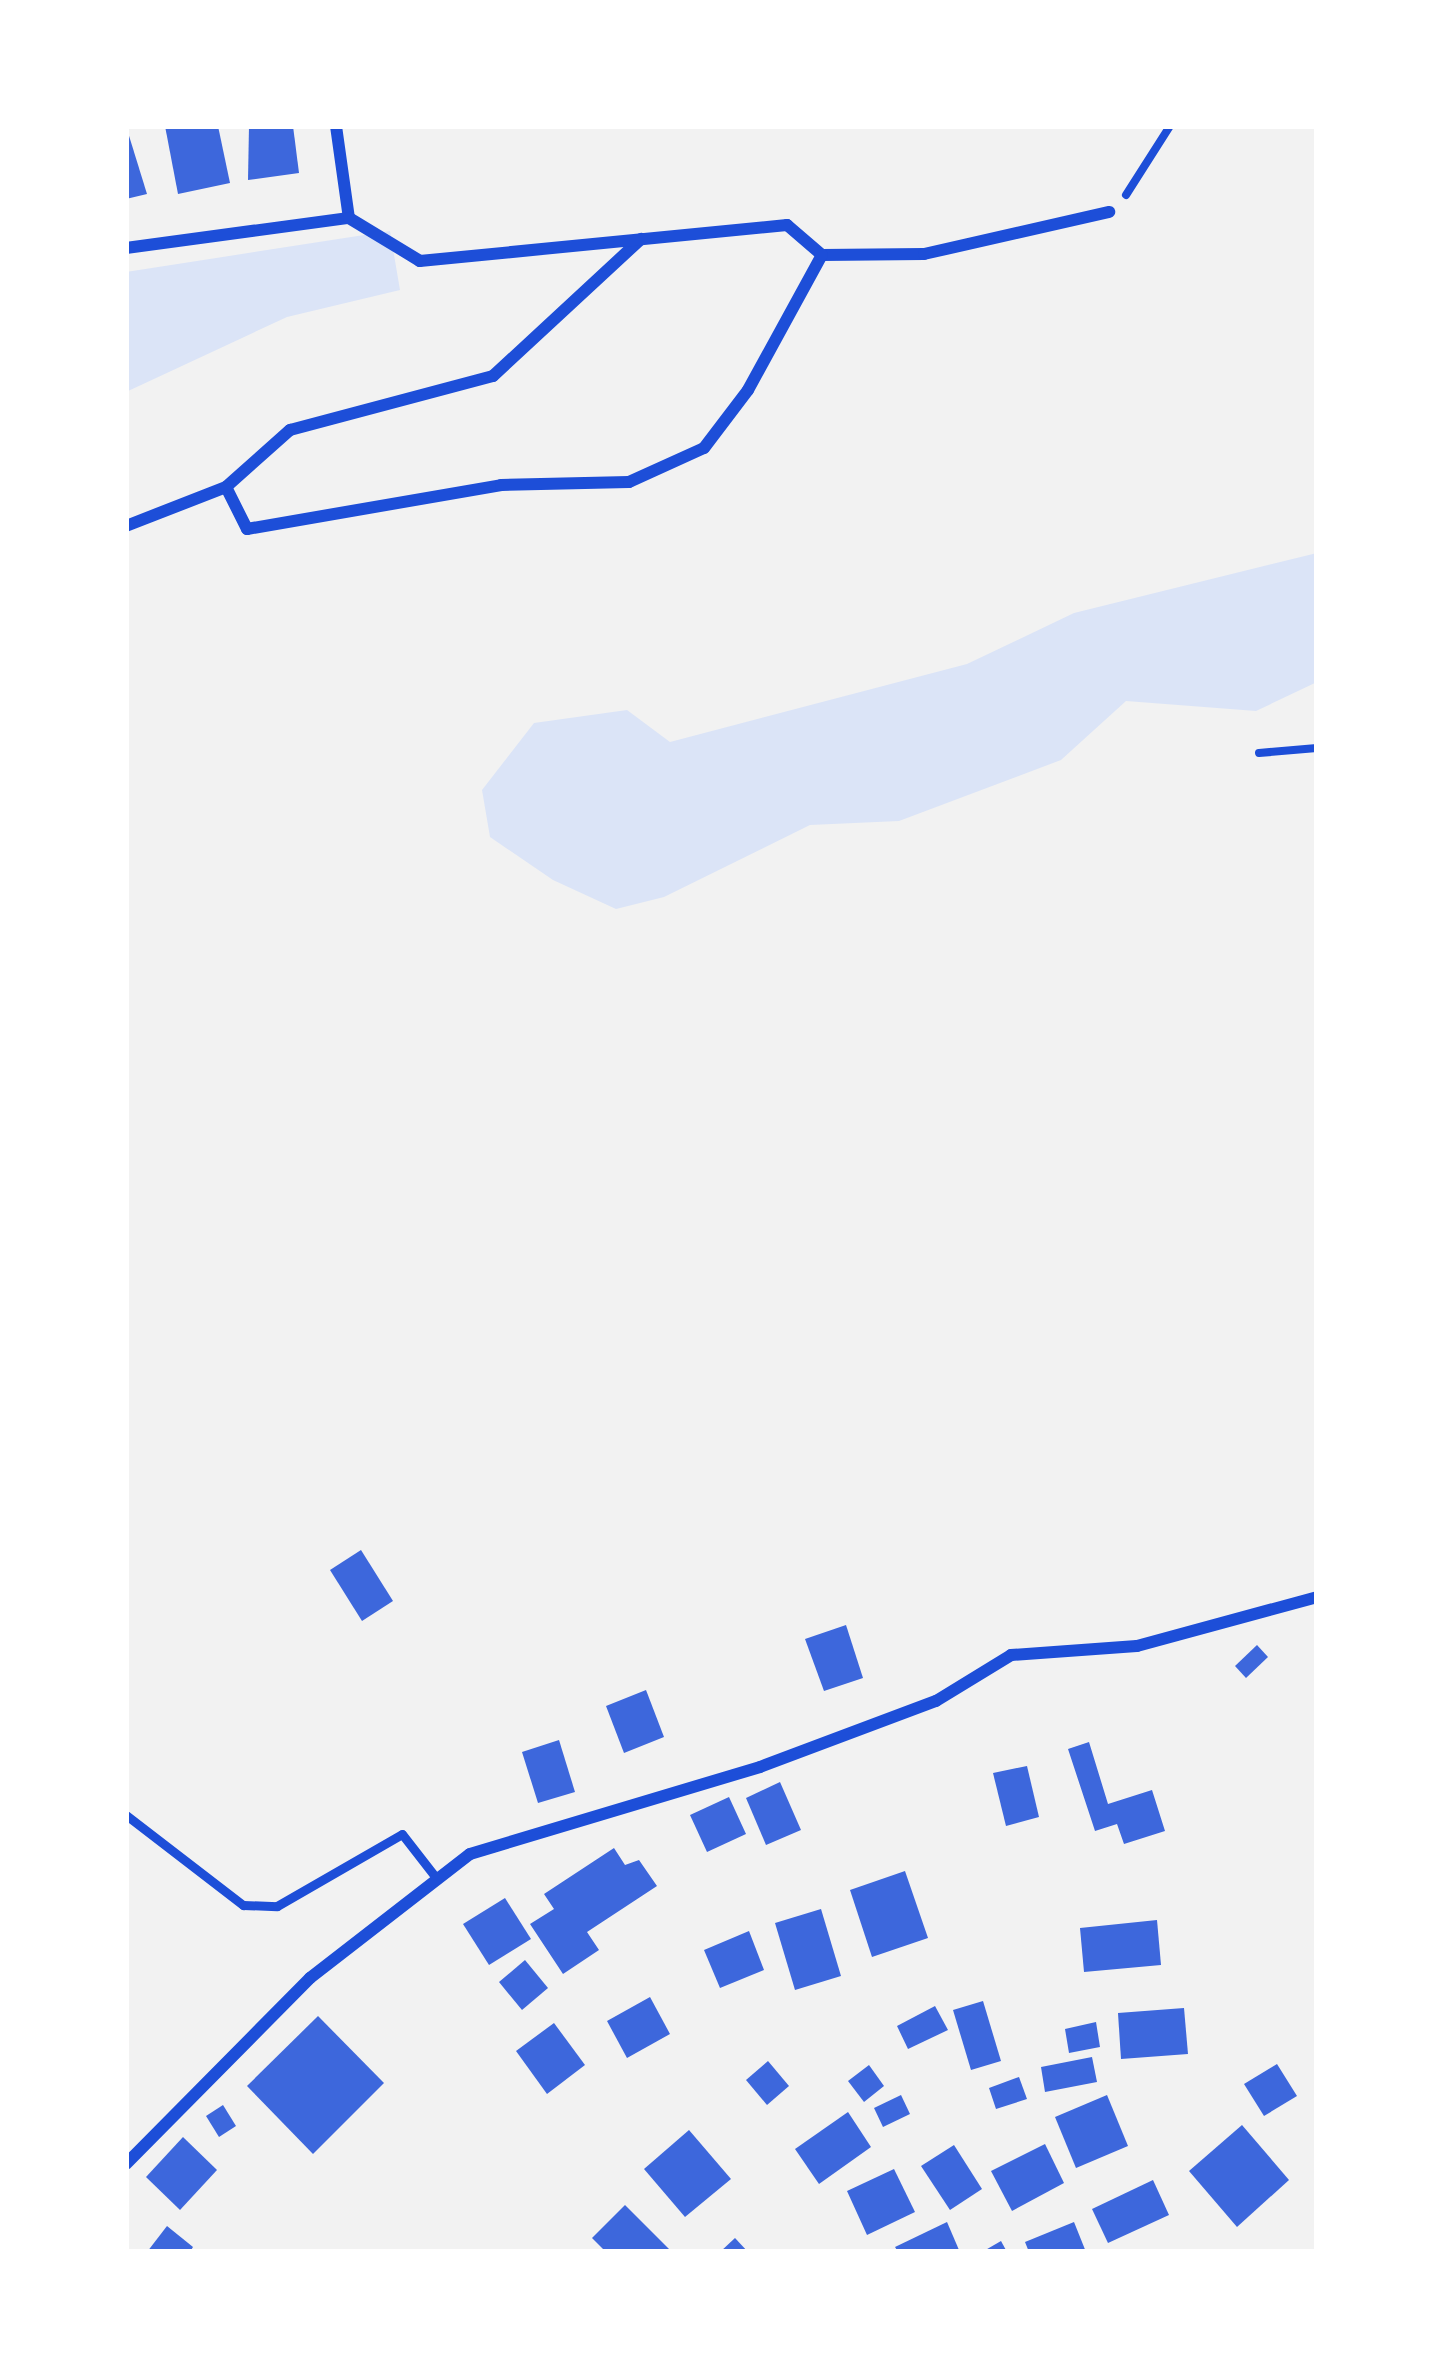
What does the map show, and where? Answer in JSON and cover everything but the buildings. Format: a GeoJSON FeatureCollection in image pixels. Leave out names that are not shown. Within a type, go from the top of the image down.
{"type":"FeatureCollection","features":[{"type":"Feature","properties":{"kind":"street"},"geometry":{"type":"LineString","coordinates":[[336,126],[349,218]]}},
{"type":"Feature","properties":{"kind":"street"},"geometry":{"type":"LineString","coordinates":[[126,248],[349,218],[420,262],[788,225],[822,255],[924,254],[1109,212]]}},
{"type":"Feature","properties":{"kind":"street"},"geometry":{"type":"LineString","coordinates":[[126,526],[226,487],[290,430],[493,376],[642,238]]}},
{"type":"Feature","properties":{"kind":"street"},"geometry":{"type":"LineString","coordinates":[[226,487],[247,529],[501,485],[629,482],[704,448],[748,390],[822,255]]}},
{"type":"Feature","properties":{"kind":"street"},"geometry":{"type":"LineString","coordinates":[[126,2164],[310,1978],[470,1854],[760,1766],[936,1700],[1011,1655],[1137,1646],[1315,1602]]}},
{"type":"Feature","properties":{"kind":"lane"},"geometry":{"type":"LineString","coordinates":[[126,1815],[243,1905],[277,1906],[402,1834],[437,1880]]}},
{"type":"Feature","properties":{"kind":"path"},"geometry":{"type":"LineString","coordinates":[[1109,212],[1149,166],[1170,126]]}},
{"type":"Feature","properties":{"kind":"path"},"geometry":{"type":"LineString","coordinates":[[1259,753],[1317,748]]}},
{"type":"Feature","properties":{"kind":"shaded area"},"geometry":{"type":"Polygon","coordinates":[[[390,231],[400,290],[287,317],[126,392],[126,272],[390,231]]]}},
{"type":"Feature","properties":{"kind":"shaded area"},"geometry":{"type":"Polygon","coordinates":[[[1317,553],[1317,682],[1256,711],[1126,701],[1061,760],[899,821],[810,825],[664,897],[616,909],[553,880],[490,837],[482,790],[534,723],[627,710],[670,742],[967,664],[1074,613],[1317,553]]]}}]}
